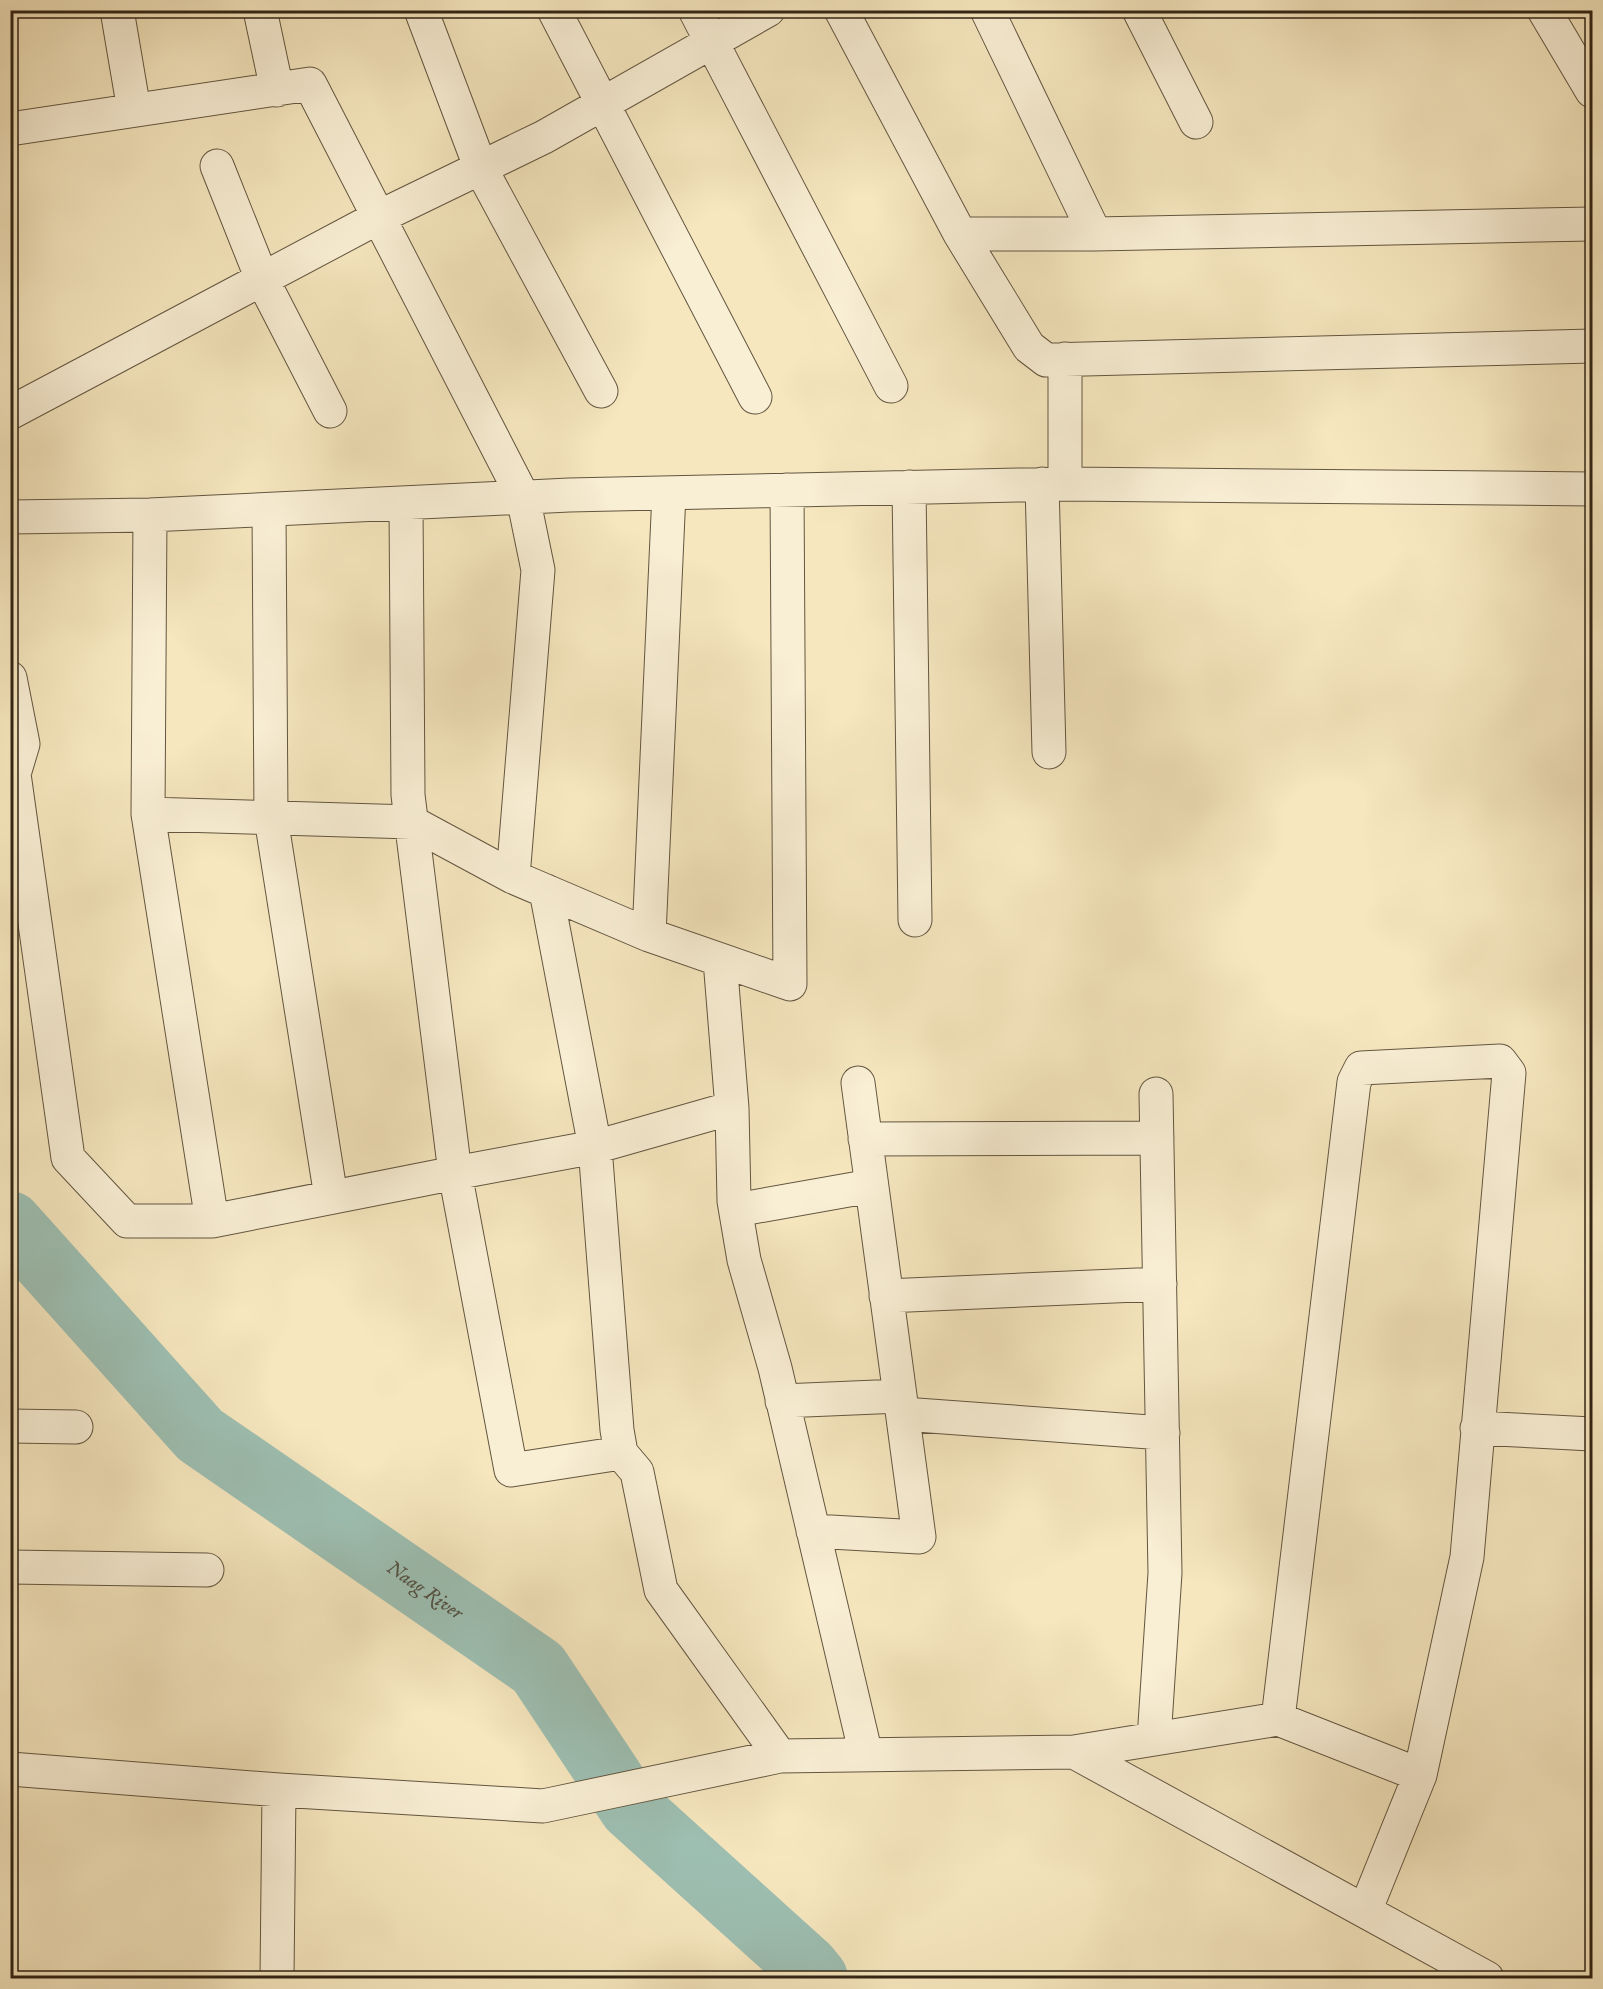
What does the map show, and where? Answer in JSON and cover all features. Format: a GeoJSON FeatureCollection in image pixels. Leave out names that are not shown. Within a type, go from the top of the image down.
{"type":"FeatureCollection","features":[{"type":"Feature","properties":{"kind":"street"},"geometry":{"type":"LineString","coordinates":[[117,10],[134,110]]}},
{"type":"Feature","properties":{"kind":"street"},"geometry":{"type":"LineString","coordinates":[[260,10],[277,90]]}},
{"type":"Feature","properties":{"kind":"street"},"geometry":{"type":"LineString","coordinates":[[421,10],[481,169],[601,391]]}},
{"type":"Feature","properties":{"kind":"street"},"geometry":{"type":"LineString","coordinates":[[554,10],[755,397]]}},
{"type":"Feature","properties":{"kind":"street"},"geometry":{"type":"LineString","coordinates":[[695,10],[891,386]]}},
{"type":"Feature","properties":{"kind":"street"},"geometry":{"type":"LineString","coordinates":[[14,403],[262,279],[379,217],[481,169],[768,10]]}},
{"type":"Feature","properties":{"kind":"street"},"geometry":{"type":"LineString","coordinates":[[841,10],[960,234],[1029,348],[1046,360],[1593,346]]}},
{"type":"Feature","properties":{"kind":"street"},"geometry":{"type":"LineString","coordinates":[[987,10],[1095,234]]}},
{"type":"Feature","properties":{"kind":"street"},"geometry":{"type":"LineString","coordinates":[[1139,10],[1196,122]]}},
{"type":"Feature","properties":{"kind":"street"},"geometry":{"type":"LineString","coordinates":[[1544,10],[1593,91]]}},
{"type":"Feature","properties":{"kind":"street"},"geometry":{"type":"LineString","coordinates":[[10,129],[310,84],[523,498],[538,570],[513,877]]}},
{"type":"Feature","properties":{"kind":"street"},"geometry":{"type":"LineString","coordinates":[[217,166],[262,279],[330,411]]}},
{"type":"Feature","properties":{"kind":"street"},"geometry":{"type":"LineString","coordinates":[[960,234],[1095,234],[1593,224]]}},
{"type":"Feature","properties":{"kind":"street"},"geometry":{"type":"LineString","coordinates":[[1048,752],[1054,484],[1065,359]]}},
{"type":"Feature","properties":{"kind":"street"},"geometry":{"type":"LineString","coordinates":[[10,517],[150,515],[669,493],[1054,484],[1593,489]]}},
{"type":"Feature","properties":{"kind":"street"},"geometry":{"type":"LineString","coordinates":[[909,487],[915,920]]}},
{"type":"Feature","properties":{"kind":"street"},"geometry":{"type":"LineString","coordinates":[[148,814],[411,822],[513,877],[650,935],[790,984],[787,490]]}},
{"type":"Feature","properties":{"kind":"street"},"geometry":{"type":"LineString","coordinates":[[650,935],[669,493]]}},
{"type":"Feature","properties":{"kind":"street"},"geometry":{"type":"LineString","coordinates":[[406,504],[408,795],[455,1173],[511,1470],[621,1452]]}},
{"type":"Feature","properties":{"kind":"street"},"geometry":{"type":"LineString","coordinates":[[269,510],[271,818],[331,1197]]}},
{"type":"Feature","properties":{"kind":"street"},"geometry":{"type":"LineString","coordinates":[[150,515],[148,814],[212,1221]]}},
{"type":"Feature","properties":{"kind":"street"},"geometry":{"type":"LineString","coordinates":[[10,678],[23,744],[12,774],[68,1158],[127,1221],[212,1221],[595,1148],[732,1108]]}},
{"type":"Feature","properties":{"kind":"street"},"geometry":{"type":"LineString","coordinates":[[546,891],[595,1148],[621,1452],[637,1472],[661,1590],[780,1756]]}},
{"type":"Feature","properties":{"kind":"street"},"geometry":{"type":"LineString","coordinates":[[720,960],[732,1108],[736,1210],[744,1260],[757,1299],[866,1755]]}},
{"type":"Feature","properties":{"kind":"street"},"geometry":{"type":"LineString","coordinates":[[1278,1719],[1354,1082],[1361,1068],[1500,1061],[1509,1073],[1467,1557],[1420,1775],[1365,1911]]}},
{"type":"Feature","properties":{"kind":"street"},"geometry":{"type":"LineString","coordinates":[[813,1531],[919,1537],[858,1083]]}},
{"type":"Feature","properties":{"kind":"street"},"geometry":{"type":"LineString","coordinates":[[1154,1739],[1165,1573],[1156,1095]]}},
{"type":"Feature","properties":{"kind":"street"},"geometry":{"type":"LineString","coordinates":[[866,1140],[1157,1138]]}},
{"type":"Feature","properties":{"kind":"street"},"geometry":{"type":"LineString","coordinates":[[736,1210],[872,1186]]}},
{"type":"Feature","properties":{"kind":"street"},"geometry":{"type":"LineString","coordinates":[[886,1296],[1160,1284]]}},
{"type":"Feature","properties":{"kind":"street"},"geometry":{"type":"LineString","coordinates":[[782,1401],[901,1405],[1162,1432]]}},
{"type":"Feature","properties":{"kind":"street"},"geometry":{"type":"LineString","coordinates":[[10,1425],[76,1427]]}},
{"type":"Feature","properties":{"kind":"street"},"geometry":{"type":"LineString","coordinates":[[1477,1428],[1593,1434]]}},
{"type":"Feature","properties":{"kind":"street"},"geometry":{"type":"LineString","coordinates":[[10,1567],[207,1570]]}},
{"type":"Feature","properties":{"kind":"street"},"geometry":{"type":"LineString","coordinates":[[10,1769],[279,1790],[543,1806],[780,1756],[1074,1752],[1278,1719],[1420,1775]]}},
{"type":"Feature","properties":{"kind":"street"},"geometry":{"type":"LineString","coordinates":[[1074,1752],[1488,1978]]}},
{"type":"Feature","properties":{"kind":"street"},"geometry":{"type":"LineString","coordinates":[[277,1978],[279,1790]]}},
{"type":"Feature","properties":{"kind":"waterway","name":"Naag River"},"geometry":{"type":"LineString","coordinates":[[10,1223],[200,1435],[538,1668],[631,1808],[807,1967],[816,1978]]}}]}
